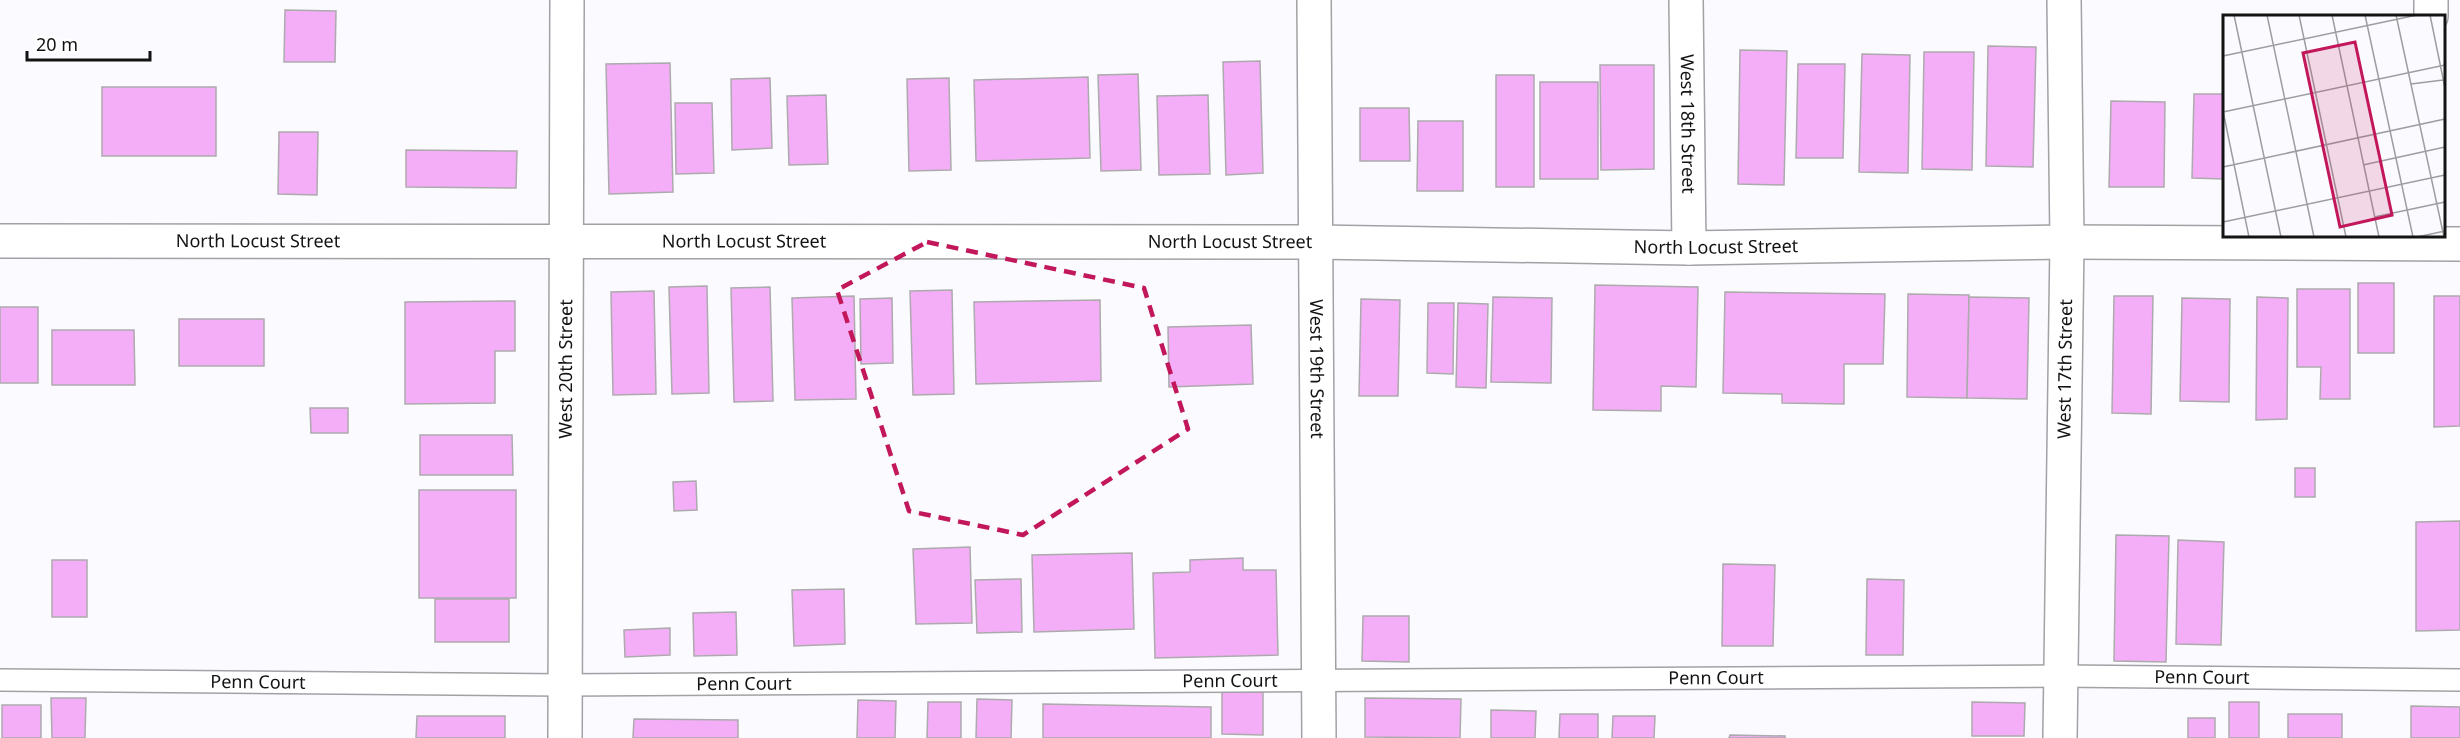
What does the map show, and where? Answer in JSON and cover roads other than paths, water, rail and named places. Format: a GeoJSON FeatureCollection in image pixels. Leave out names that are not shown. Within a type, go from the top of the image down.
{"type":"FeatureCollection","features":[{"type":"Feature","properties":{"kind":"street","name":"West 20th Street"},"geometry":{"type":"LineString","coordinates":[[565,738],[563,685],[567,0]]}},
{"type":"Feature","properties":{"kind":"street","name":"West 19th Street"},"geometry":{"type":"LineString","coordinates":[[1314,0],[1319,738]]}},
{"type":"Feature","properties":{"kind":"street","name":"West 18th Street"},"geometry":{"type":"LineString","coordinates":[[1686,0],[1689,248]]}},
{"type":"Feature","properties":{"kind":"street","name":"West 17th Street"},"geometry":{"type":"LineString","coordinates":[[2060,738],[2067,242],[2064,0]]}},
{"type":"Feature","properties":{"kind":"street","name":"North Locust Street"},"geometry":{"type":"LineString","coordinates":[[0,241],[1316,242],[1689,248],[2067,242],[2444,241]]}},
{"type":"Feature","properties":{"kind":"lane","name":"Penn Court"},"geometry":{"type":"LineString","coordinates":[[0,680],[563,685],[2060,676],[2460,680]]}}]}
